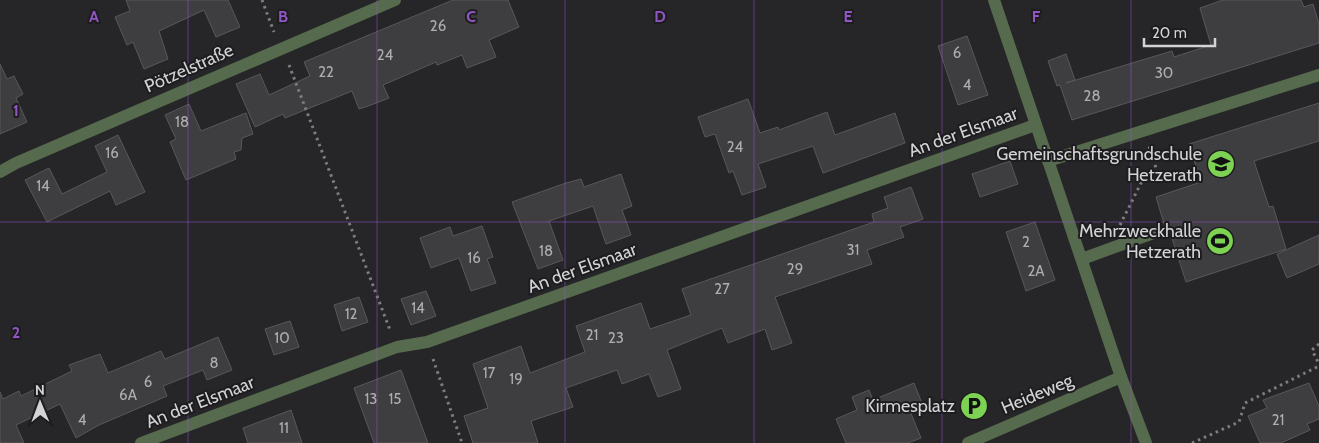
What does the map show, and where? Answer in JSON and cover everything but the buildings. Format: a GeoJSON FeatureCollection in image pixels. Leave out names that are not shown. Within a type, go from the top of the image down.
{"type":"FeatureCollection","features":[{"type":"Feature","properties":{"kind":"street","name":"Pötzelstraße"},"geometry":{"type":"LineString","coordinates":[[0,172],[16,163],[282,47],[395,0]]}},
{"type":"Feature","properties":{"kind":"street"},"geometry":{"type":"LineString","coordinates":[[994,0],[1120,377],[1146,443]]}},
{"type":"Feature","properties":{"kind":"street"},"geometry":{"type":"LineString","coordinates":[[1048,161],[1319,75]]}},
{"type":"Feature","properties":{"kind":"street","name":"An der Elsmaar"},"geometry":{"type":"LineString","coordinates":[[141,443],[397,347],[427,342],[1035,125]]}},
{"type":"Feature","properties":{"kind":"street"},"geometry":{"type":"LineString","coordinates":[[1082,259],[1156,232]]}},
{"type":"Feature","properties":{"kind":"street","name":"Heideweg"},"geometry":{"type":"LineString","coordinates":[[968,443],[1120,377]]}},
{"type":"Feature","properties":{"kind":"path"},"geometry":{"type":"LineString","coordinates":[[262,0],[282,47],[397,347]]}},
{"type":"Feature","properties":{"kind":"path"},"geometry":{"type":"LineString","coordinates":[[1119,244],[1116,234],[1134,196],[1143,179],[1157,172],[1144,132]]}},
{"type":"Feature","properties":{"kind":"path"},"geometry":{"type":"LineString","coordinates":[[427,342],[462,443]]}},
{"type":"Feature","properties":{"kind":"path"},"geometry":{"type":"LineString","coordinates":[[1192,443],[1239,422],[1245,403],[1319,365],[1312,350],[1319,344]]}},
{"type":"Feature","properties":{"kind":"place","name":"Gemeinschaftsgrundschule Hetzerath"},"geometry":{"type":"Point","coordinates":[1221,164]}},
{"type":"Feature","properties":{"kind":"place","name":"Mehrzweckhalle Hetzerath"},"geometry":{"type":"Point","coordinates":[1220,241]}},
{"type":"Feature","properties":{"kind":"place","name":"Kirmesplatz"},"geometry":{"type":"Point","coordinates":[974,406]}}]}
